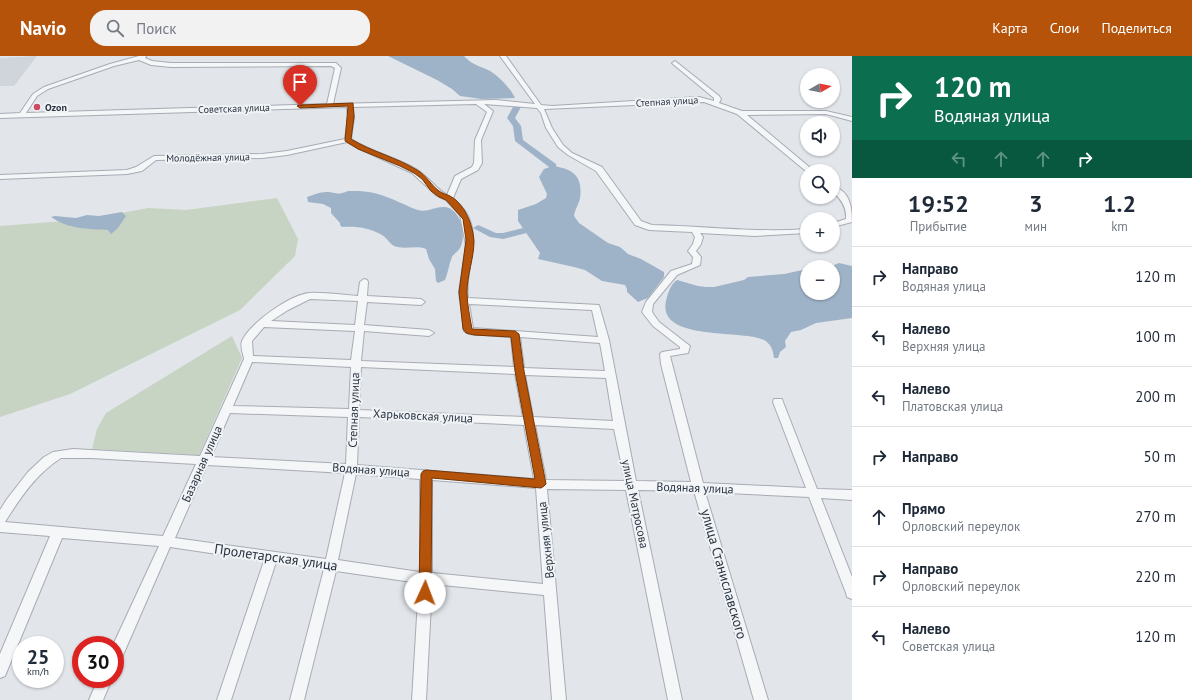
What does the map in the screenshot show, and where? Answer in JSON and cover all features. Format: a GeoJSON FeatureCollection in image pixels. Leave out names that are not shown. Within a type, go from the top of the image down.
{"type":"FeatureCollection","features":[{"type":"Feature","properties":{"kind":"street"},"geometry":{"type":"LineString","coordinates":[[22,115],[36,96],[46,88],[112,65],[146,56]]}},
{"type":"Feature","properties":{"kind":"street"},"geometry":{"type":"LineString","coordinates":[[503,56],[540,107],[560,146],[570,154],[599,169],[638,223],[642,226],[650,228],[664,227],[735,232],[800,231]]}},
{"type":"Feature","properties":{"kind":"street"},"geometry":{"type":"LineString","coordinates":[[139,58],[151,63],[171,65],[331,64],[338,68],[330,105]]}},
{"type":"Feature","properties":{"kind":"street"},"geometry":{"type":"LineString","coordinates":[[675,63],[717,97],[716,102]]}},
{"type":"Feature","properties":{"kind":"street","name":"Степная улица"},"geometry":{"type":"LineString","coordinates":[[540,107],[560,108],[691,99],[716,102],[739,112],[815,112],[840,115],[852,119]]}},
{"type":"Feature","properties":{"kind":"street"},"geometry":{"type":"LineString","coordinates":[[449,198],[458,178],[475,168],[478,163],[478,140],[490,111],[476,102]]}},
{"type":"Feature","properties":{"kind":"street","name":"Советская улица"},"geometry":{"type":"LineString","coordinates":[[0,116],[330,105],[476,102],[511,103],[540,107]]}},
{"type":"Feature","properties":{"kind":"street"},"geometry":{"type":"LineString","coordinates":[[350,105],[351,117],[348,140],[360,148],[408,167],[424,178],[438,193],[449,198],[464,215],[470,245],[464,284],[464,301],[469,331],[604,340]]}},
{"type":"Feature","properties":{"kind":"street"},"geometry":{"type":"LineString","coordinates":[[739,112],[802,164]]}},
{"type":"Feature","properties":{"kind":"street","name":"Молодёжная улица"},"geometry":{"type":"LineString","coordinates":[[0,176],[127,172],[139,169],[154,158],[269,156],[348,140]]}},
{"type":"Feature","properties":{"kind":"street"},"geometry":{"type":"LineString","coordinates":[[840,194],[850,205],[851,218],[850,220],[840,223]]}},
{"type":"Feature","properties":{"kind":"street","name":"улица Станиславского"},"geometry":{"type":"LineString","coordinates":[[694,230],[699,237],[697,244],[692,251],[697,257],[696,265],[674,273],[647,307],[647,312],[656,324],[685,346],[686,349],[685,351],[664,354],[698,487],[761,700]]}},
{"type":"Feature","properties":{"kind":"street","name":"Степная улица"},"geometry":{"type":"LineString","coordinates":[[297,700],[331,565],[351,469],[356,363],[364,282]]}},
{"type":"Feature","properties":{"kind":"street","name":"Базарная улица"},"geometry":{"type":"LineString","coordinates":[[124,638],[249,359],[246,347],[247,341],[252,333],[261,324],[300,299],[309,296],[363,299]]}},
{"type":"Feature","properties":{"kind":"street"},"geometry":{"type":"LineString","coordinates":[[363,299],[421,302]]}},
{"type":"Feature","properties":{"kind":"street","name":"улица Матросова"},"geometry":{"type":"LineString","coordinates":[[464,301],[596,307],[604,340],[619,425],[676,700]]}},
{"type":"Feature","properties":{"kind":"street"},"geometry":{"type":"LineString","coordinates":[[261,324],[360,328],[429,333]]}},
{"type":"Feature","properties":{"kind":"street","name":"Верхняя улица"},"geometry":{"type":"LineString","coordinates":[[515,334],[519,371],[541,484],[559,700]]}},
{"type":"Feature","properties":{"kind":"street"},"geometry":{"type":"LineString","coordinates":[[249,359],[610,375]]}},
{"type":"Feature","properties":{"kind":"street"},"geometry":{"type":"LineString","coordinates":[[778,402],[852,594]]}},
{"type":"Feature","properties":{"kind":"street","name":"Харьковская улица"},"geometry":{"type":"LineString","coordinates":[[226,409],[619,425]]}},
{"type":"Feature","properties":{"kind":"street","name":"Водяная улица"},"geometry":{"type":"LineString","coordinates":[[0,520],[17,493],[39,469],[58,454],[91,454],[351,469],[541,484],[698,487],[852,495]]}},
{"type":"Feature","properties":{"kind":"street"},"geometry":{"type":"LineString","coordinates":[[419,700],[426,578],[426,474]]}},
{"type":"Feature","properties":{"kind":"street","name":"Пролетарская улица"},"geometry":{"type":"LineString","coordinates":[[0,527],[168,542],[426,578],[551,590]]}},
{"type":"Feature","properties":{"kind":"street"},"geometry":{"type":"LineString","coordinates":[[0,671],[58,532]]}},
{"type":"Feature","properties":{"kind":"street"},"geometry":{"type":"LineString","coordinates":[[224,700],[272,556]]}},
{"type":"Feature","properties":{"kind":"street"},"geometry":{"type":"LineString","coordinates":[[96,700],[101,688]]}},
{"type":"Feature","properties":{"kind":"shaded area"},"geometry":{"type":"Polygon","coordinates":[[[37,56],[14,86],[0,86],[0,58],[37,56]]]}},
{"type":"Feature","properties":{"kind":"green space"},"geometry":{"type":"Polygon","coordinates":[[[277,198],[298,239],[295,256],[240,310],[70,394],[0,417],[0,226],[90,219],[148,208],[186,210],[277,198]]]}},
{"type":"Feature","properties":{"kind":"green space"},"geometry":{"type":"Polygon","coordinates":[[[232,336],[242,358],[199,455],[92,449],[97,429],[106,413],[232,336]]]}},
{"type":"Feature","properties":{"kind":"water"},"geometry":{"type":"Polygon","coordinates":[[[388,56],[464,56],[472,63],[488,70],[499,78],[507,86],[515,98],[482,99],[460,96],[437,80],[388,56]]]}},
{"type":"Feature","properties":{"kind":"water"},"geometry":{"type":"Polygon","coordinates":[[[553,166],[572,172],[578,179],[581,191],[574,216],[579,223],[608,243],[620,247],[628,254],[641,259],[664,272],[664,277],[648,298],[638,302],[627,292],[625,285],[602,281],[585,270],[538,259],[540,253],[518,221],[518,210],[536,204],[546,198],[547,194],[539,177],[544,169],[553,166]]]}},
{"type":"Feature","properties":{"kind":"water"},"geometry":{"type":"Polygon","coordinates":[[[348,191],[376,193],[423,211],[445,207],[451,209],[459,218],[463,230],[463,237],[459,249],[452,257],[445,280],[438,283],[436,281],[435,269],[429,259],[426,249],[418,247],[402,248],[394,246],[382,235],[368,229],[358,227],[342,227],[331,213],[331,208],[323,204],[308,202],[307,197],[319,193],[326,192],[339,194],[348,191]]]}},
{"type":"Feature","properties":{"kind":"water"},"geometry":{"type":"Polygon","coordinates":[[[122,212],[126,216],[118,228],[111,234],[108,230],[86,229],[71,226],[51,217],[76,218],[87,215],[99,216],[122,212]]]}},
{"type":"Feature","properties":{"kind":"water"},"geometry":{"type":"Polygon","coordinates":[[[840,263],[852,266],[852,318],[816,323],[801,330],[791,332],[785,341],[786,347],[780,352],[778,358],[774,358],[771,348],[764,340],[739,335],[704,332],[688,328],[675,323],[667,314],[666,301],[671,287],[677,280],[698,286],[714,287],[744,280],[748,277],[784,274],[800,271],[800,300],[840,300],[840,263]]]}},
{"type":"Feature","properties":{"kind":"waterway"},"geometry":{"type":"LineString","coordinates":[[517,107],[511,118],[517,126],[519,141],[553,166],[555,181]]}},
{"type":"Feature","properties":{"kind":"waterway"},"geometry":{"type":"LineString","coordinates":[[478,228],[496,236],[508,236],[539,227]]}},
{"type":"Feature","properties":{"kind":"place","name":"Ozon"},"geometry":{"type":"Point","coordinates":[37,107]}},
{"type":"Feature","properties":{"kind":"route"},"geometry":{"type":"LineString","coordinates":[[300,106],[350,105],[351,117],[348,140],[360,148],[402,164],[416,172],[424,178],[433,190],[442,196],[449,198],[464,215],[468,224],[470,248],[463,292],[468,329],[472,332],[515,334],[519,371],[541,484],[426,474],[425,593]]}}]}
